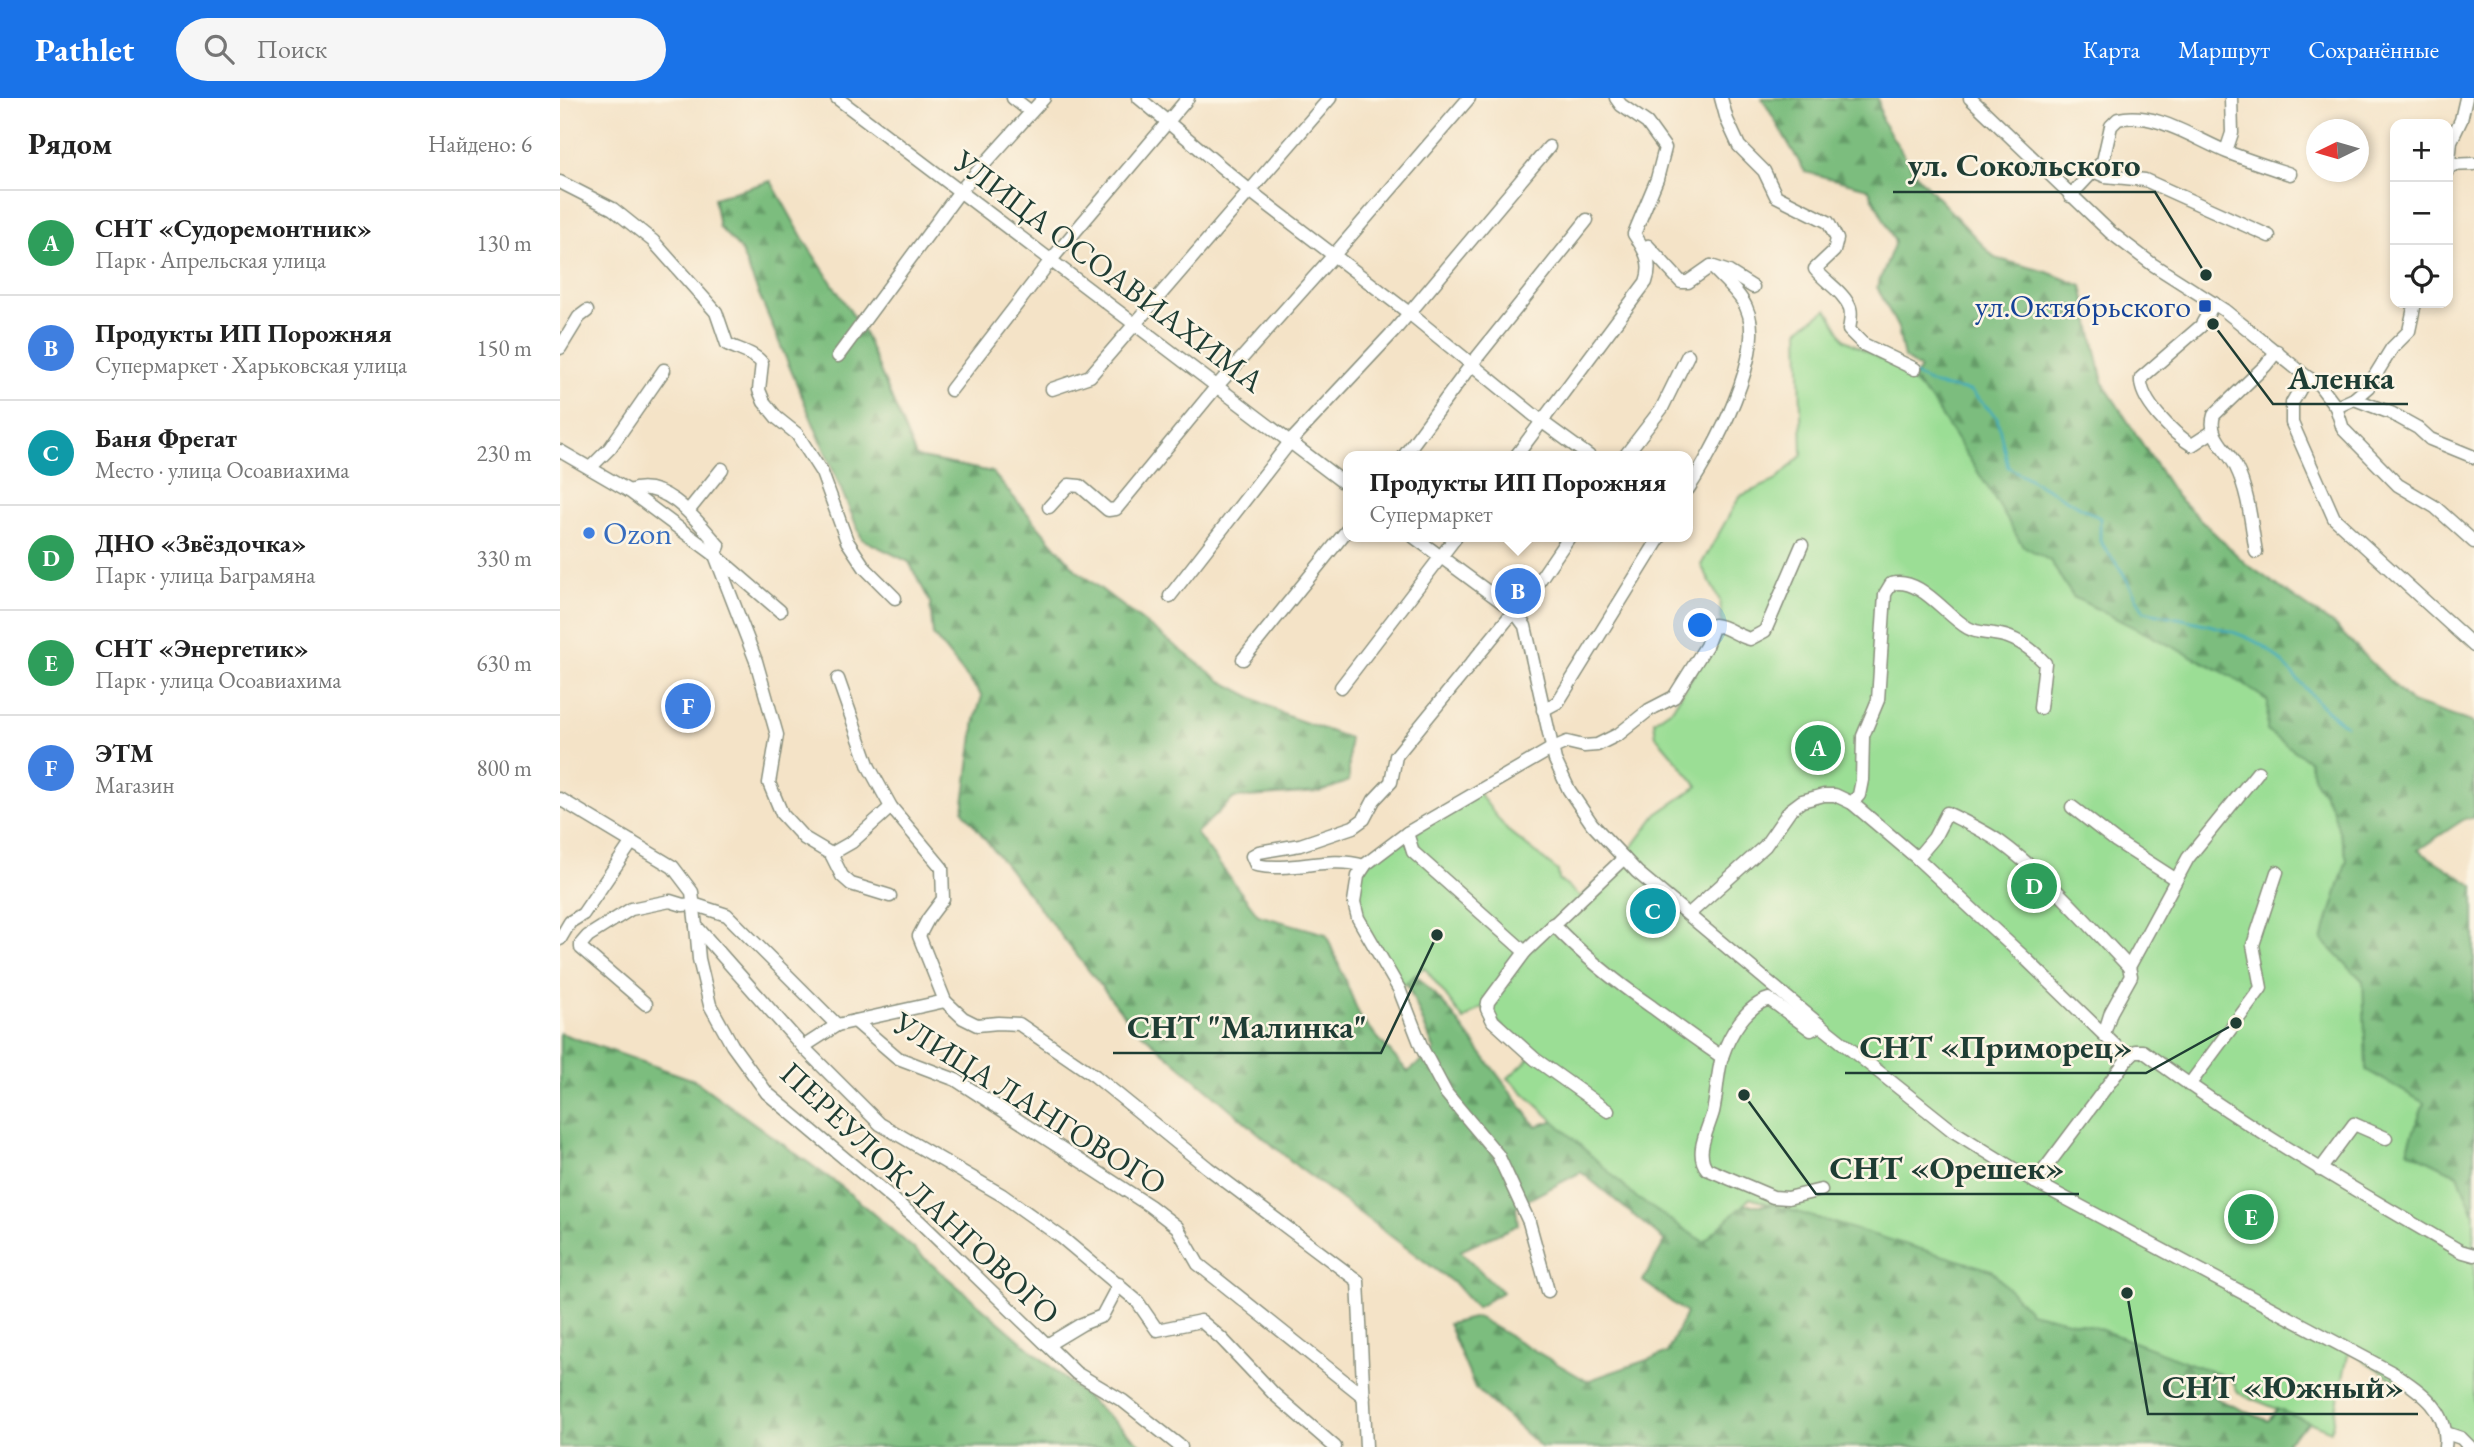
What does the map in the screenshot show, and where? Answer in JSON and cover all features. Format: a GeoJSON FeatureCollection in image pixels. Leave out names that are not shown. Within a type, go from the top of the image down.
{"type":"FeatureCollection","features":[{"type":"Feature","properties":{"kind":"street","name":"УЛИЦА ОСОАВИАХИМА"},"geometry":{"type":"LineString","coordinates":[[837,98],[1343,482]]}},
{"type":"Feature","properties":{"kind":"street"},"geometry":{"type":"LineString","coordinates":[[1013,98],[1031,112]]}},
{"type":"Feature","properties":{"kind":"street"},"geometry":{"type":"LineString","coordinates":[[838,356],[960,191],[1044,98]]}},
{"type":"Feature","properties":{"kind":"street"},"geometry":{"type":"LineString","coordinates":[[1139,98],[1250,191],[1582,451]]}},
{"type":"Feature","properties":{"kind":"street"},"geometry":{"type":"LineString","coordinates":[[951,390],[1051,260],[1188,98]]}},
{"type":"Feature","properties":{"kind":"street"},"geometry":{"type":"LineString","coordinates":[[1052,389],[1090,376],[1330,98]]}},
{"type":"Feature","properties":{"kind":"street"},"geometry":{"type":"LineString","coordinates":[[1049,507],[1069,485],[1080,486],[1108,510],[1116,509],[1217,386],[1469,98]]}},
{"type":"Feature","properties":{"kind":"street"},"geometry":{"type":"LineString","coordinates":[[1520,451],[1646,282],[1651,270],[1643,248],[1634,234],[1657,178],[1665,148],[1647,123],[1616,98]]}},
{"type":"Feature","properties":{"kind":"street"},"geometry":{"type":"LineString","coordinates":[[1721,98],[1727,120],[1739,146],[1764,171],[1776,196],[1828,222],[1837,239],[1834,251],[1815,269],[1841,294],[1851,309],[1849,330],[1863,344],[1915,369]]}},
{"type":"Feature","properties":{"kind":"street"},"geometry":{"type":"LineString","coordinates":[[1970,98],[2110,232],[2152,264],[2214,303],[2318,383],[2336,407],[2343,429],[2398,485],[2435,507],[2474,542]]}},
{"type":"Feature","properties":{"kind":"street"},"geometry":{"type":"LineString","coordinates":[[2226,151],[2232,133],[2231,98]]}},
{"type":"Feature","properties":{"kind":"street"},"geometry":{"type":"LineString","coordinates":[[2453,137],[2461,121],[2466,98]]}},
{"type":"Feature","properties":{"kind":"street"},"geometry":{"type":"LineString","coordinates":[[2070,196],[2103,161],[2112,126],[2118,118],[2127,117],[2158,121],[2226,151],[2290,174]]}},
{"type":"Feature","properties":{"kind":"street"},"geometry":{"type":"LineString","coordinates":[[1170,596],[1290,442],[1409,313],[1549,147]]}},
{"type":"Feature","properties":{"kind":"street"},"geometry":{"type":"LineString","coordinates":[[2453,167],[2474,164]]}},
{"type":"Feature","properties":{"kind":"street"},"geometry":{"type":"LineString","coordinates":[[2092,171],[2105,176],[2145,180],[2269,236]]}},
{"type":"Feature","properties":{"kind":"street"},"geometry":{"type":"LineString","coordinates":[[560,182],[612,209],[653,241],[716,312],[727,344],[757,356],[762,363],[759,390],[764,402],[803,443],[821,473],[847,541],[865,568],[895,598]]}},
{"type":"Feature","properties":{"kind":"street"},"geometry":{"type":"LineString","coordinates":[[1408,451],[1471,365],[1587,220]]}},
{"type":"Feature","properties":{"kind":"street"},"geometry":{"type":"LineString","coordinates":[[1643,248],[1648,246],[1681,282],[1688,282],[1711,266]]}},
{"type":"Feature","properties":{"kind":"street"},"geometry":{"type":"LineString","coordinates":[[1711,266],[1729,272],[1754,287]]}},
{"type":"Feature","properties":{"kind":"street"},"geometry":{"type":"LineString","coordinates":[[1693,480],[1725,426],[1745,369],[1752,326],[1746,306],[1711,266]]}},
{"type":"Feature","properties":{"kind":"street"},"geometry":{"type":"LineString","coordinates":[[2212,432],[2192,445],[2179,437],[2145,398],[2140,384],[2141,378],[2201,326],[2214,303]]}},
{"type":"Feature","properties":{"kind":"street"},"geometry":{"type":"LineString","coordinates":[[2336,407],[2354,399],[2368,387],[2392,348],[2409,331],[2414,308]]}},
{"type":"Feature","properties":{"kind":"street"},"geometry":{"type":"LineString","coordinates":[[560,348],[579,317],[587,310]]}},
{"type":"Feature","properties":{"kind":"street"},"geometry":{"type":"LineString","coordinates":[[2256,552],[2249,504],[2236,467],[2212,432],[2211,425],[2214,415],[2277,351]]}},
{"type":"Feature","properties":{"kind":"street"},"geometry":{"type":"LineString","coordinates":[[1629,451],[1662,408],[1688,355]]}},
{"type":"Feature","properties":{"kind":"street"},"geometry":{"type":"LineString","coordinates":[[591,467],[610,448],[664,370]]}},
{"type":"Feature","properties":{"kind":"street"},"geometry":{"type":"LineString","coordinates":[[2307,377],[2292,403],[2292,423],[2334,518],[2474,646]]}},
{"type":"Feature","properties":{"kind":"street"},"geometry":{"type":"LineString","coordinates":[[2354,399],[2391,413],[2418,428],[2430,439],[2474,457]]}},
{"type":"Feature","properties":{"kind":"street"},"geometry":{"type":"LineString","coordinates":[[560,451],[629,491],[715,555],[780,611]]}},
{"type":"Feature","properties":{"kind":"street"},"geometry":{"type":"LineString","coordinates":[[689,510],[722,469]]}},
{"type":"Feature","properties":{"kind":"street"},"geometry":{"type":"LineString","coordinates":[[629,491],[641,486],[653,488],[689,510],[719,546],[715,555],[757,661],[776,735],[769,783],[782,814],[804,838],[831,854],[842,876],[851,884],[890,896]]}},
{"type":"Feature","properties":{"kind":"street"},"geometry":{"type":"LineString","coordinates":[[1243,659],[1343,535]]}},
{"type":"Feature","properties":{"kind":"street"},"geometry":{"type":"LineString","coordinates":[[1421,542],[1514,611],[1525,626],[1551,748],[1569,790],[1592,824],[1637,872],[1820,1025],[1953,1131],[2035,1182],[2393,1373],[2417,1389],[2437,1407],[2446,1433],[2445,1447]]}},
{"type":"Feature","properties":{"kind":"street"},"geometry":{"type":"LineString","coordinates":[[1341,687],[1452,542]]}},
{"type":"Feature","properties":{"kind":"street"},"geometry":{"type":"LineString","coordinates":[[1364,866],[1326,862],[1268,868],[1256,865],[1252,856],[1259,852],[1300,845],[1353,827],[1364,819],[1374,800],[1391,782],[1396,756],[1514,611],[1526,600],[1566,542]]}},
{"type":"Feature","properties":{"kind":"street"},"geometry":{"type":"LineString","coordinates":[[1543,710],[1558,702],[1657,542]]}},
{"type":"Feature","properties":{"kind":"street"},"geometry":{"type":"LineString","coordinates":[[1548,1291],[1529,1222],[1498,1155],[1446,1093],[1422,1048],[1399,989],[1358,918],[1354,902],[1358,876],[1364,866],[1407,833],[1551,748],[1567,743],[1597,745],[1619,734],[1649,710],[1674,697],[1706,646],[1714,625],[1751,639],[1765,631],[1802,545]]}},
{"type":"Feature","properties":{"kind":"street"},"geometry":{"type":"LineString","coordinates":[[1852,803],[1859,794],[1862,780],[1863,736],[1878,700],[1885,594],[1891,583],[1899,581],[1919,590],[1978,633],[2009,637],[2033,650],[2045,663],[2040,708]]}},
{"type":"Feature","properties":{"kind":"street"},"geometry":{"type":"LineString","coordinates":[[838,679],[869,767],[891,807],[942,868],[943,899],[919,936],[945,1001],[963,1018],[977,1025],[1019,1024],[1030,1031],[1094,1076],[1208,1168],[1358,1281],[1366,1447]]}},
{"type":"Feature","properties":{"kind":"street"},"geometry":{"type":"LineString","coordinates":[[2129,967],[2188,858],[2258,772]]}},
{"type":"Feature","properties":{"kind":"street"},"geometry":{"type":"LineString","coordinates":[[1689,914],[1765,846],[1790,810],[1802,801],[1835,795],[1852,803],[1917,858],[2128,1058]]}},
{"type":"Feature","properties":{"kind":"street","name":"ПЕРЕУЛОК ЛАНГОВОГО"},"geometry":{"type":"LineString","coordinates":[[560,799],[673,867],[692,892],[699,959],[710,1005],[732,1045],[767,1093],[919,1221],[1076,1373],[1123,1401],[1181,1447]]}},
{"type":"Feature","properties":{"kind":"street"},"geometry":{"type":"LineString","coordinates":[[831,854],[852,842],[891,807]]}},
{"type":"Feature","properties":{"kind":"street"},"geometry":{"type":"LineString","coordinates":[[2072,807],[2116,841],[2175,879]]}},
{"type":"Feature","properties":{"kind":"street"},"geometry":{"type":"LineString","coordinates":[[1917,858],[1934,838],[1947,813],[1999,841],[2047,882],[2129,967],[2132,976],[2111,1012],[2104,1034]]}},
{"type":"Feature","properties":{"kind":"street"},"geometry":{"type":"LineString","coordinates":[[1407,833],[1413,852],[1525,952]]}},
{"type":"Feature","properties":{"kind":"street"},"geometry":{"type":"LineString","coordinates":[[560,939],[570,922],[583,914],[632,842]]}},
{"type":"Feature","properties":{"kind":"street"},"geometry":{"type":"LineString","coordinates":[[1608,1111],[1535,1059],[1493,1021],[1487,1009],[1488,1002],[1525,952],[1624,858]]}},
{"type":"Feature","properties":{"kind":"street"},"geometry":{"type":"LineString","coordinates":[[2189,1085],[2261,988],[2253,945],[2277,872]]}},
{"type":"Feature","properties":{"kind":"street"},"geometry":{"type":"LineString","coordinates":[[646,1004],[581,948],[581,944],[631,909],[670,901],[682,905],[693,904],[727,915],[837,1025]]}},
{"type":"Feature","properties":{"kind":"street"},"geometry":{"type":"LineString","coordinates":[[1553,924],[1572,945],[1626,991],[1722,1056]]}},
{"type":"Feature","properties":{"kind":"street"},"geometry":{"type":"LineString","coordinates":[[696,926],[803,1047],[880,1124],[1002,1195],[1061,1237],[1137,1301],[1157,1330],[1201,1321],[1222,1339],[1274,1394],[1335,1447]]}},
{"type":"Feature","properties":{"kind":"street"},"geometry":{"type":"LineString","coordinates":[[1820,1025],[1811,1030],[1769,999],[1758,1002],[1738,1025],[1722,1056],[1713,1110],[1700,1154],[1707,1169],[1773,1197],[1788,1198],[1821,1190]]}},
{"type":"Feature","properties":{"kind":"street"},"geometry":{"type":"LineString","coordinates":[[803,1047],[837,1025],[945,1001]]}},
{"type":"Feature","properties":{"kind":"street","name":"УЛИЦА ЛАНГОВОГО"},"geometry":{"type":"LineString","coordinates":[[855,1021],[898,1058],[956,1080],[1150,1206],[1177,1227],[1198,1264],[1364,1396]]}},
{"type":"Feature","properties":{"kind":"street"},"geometry":{"type":"LineString","coordinates":[[2035,1182],[2128,1058],[2136,1051],[2143,1051],[2189,1085],[2320,1170],[2460,1251],[2474,1255]]}},
{"type":"Feature","properties":{"kind":"street"},"geometry":{"type":"LineString","coordinates":[[2320,1170],[2354,1124],[2386,1138]]}},
{"type":"Feature","properties":{"kind":"street"},"geometry":{"type":"LineString","coordinates":[[1047,1345],[1082,1324],[1102,1316],[1119,1284]]}},
{"type":"Feature","properties":{"kind":"street"},"geometry":{"type":"LineString","coordinates":[[2446,1433],[2461,1438],[2470,1447]]}},
{"type":"Feature","properties":{"kind":"green space"},"geometry":{"type":"Polygon","coordinates":[[[1762,98],[1878,98],[1882,121],[1918,177],[1995,258],[2047,272],[2082,286],[2103,383],[2176,496],[2245,563],[2335,626],[2411,702],[2474,723],[2474,818],[2466,818],[2418,850],[2474,886],[2474,1214],[2458,1175],[2407,1150],[2424,1103],[2366,1070],[2363,981],[2322,940],[2347,859],[2332,808],[2314,779],[2309,761],[2267,731],[2268,701],[2231,676],[2073,597],[2050,561],[2022,546],[1931,400],[1912,380],[1920,369],[1904,358],[1898,328],[1877,287],[1895,242],[1868,188],[1805,172],[1762,98]]]}},
{"type":"Feature","properties":{"kind":"green space"},"geometry":{"type":"Polygon","coordinates":[[[771,181],[805,242],[864,332],[916,457],[992,472],[1076,570],[1221,681],[1287,716],[1349,738],[1349,781],[1320,792],[1234,798],[1196,833],[1258,915],[1326,934],[1361,1019],[1408,1072],[1435,1051],[1394,952],[1449,1010],[1536,1126],[1563,1118],[1674,1176],[1745,1205],[1816,1205],[1932,1234],[2211,1364],[2217,1399],[2268,1421],[2299,1384],[2328,1406],[2287,1441],[2290,1447],[1541,1447],[1475,1388],[1448,1324],[1477,1317],[1587,1381],[1667,1353],[1686,1313],[1643,1281],[1665,1241],[1581,1172],[1516,1206],[1518,1225],[1460,1251],[1502,1292],[1476,1308],[1455,1284],[1298,1167],[1131,1024],[963,811],[975,720],[982,696],[933,635],[930,602],[909,562],[862,539],[740,249],[719,227],[714,198],[771,181]]]}},
{"type":"Feature","properties":{"kind":"green space"},"geometry":{"type":"Polygon","coordinates":[[[1827,309],[1845,340],[1901,369],[1931,400],[2022,545],[2050,561],[2073,597],[2231,676],[2268,701],[2267,731],[2309,761],[2314,779],[2332,808],[2347,859],[2322,940],[2363,981],[2366,1070],[2424,1103],[2407,1150],[2458,1175],[2474,1214],[2474,1447],[2446,1433],[2437,1407],[2349,1351],[2331,1431],[2238,1393],[2232,1379],[2094,1327],[2030,1312],[1991,1270],[1750,1198],[1704,1242],[1637,1198],[1508,1078],[1532,1056],[1482,1007],[1464,1020],[1424,967],[1399,989],[1358,918],[1358,876],[1366,864],[1478,792],[1507,830],[1558,871],[1559,880],[1581,897],[1624,858],[1657,814],[1698,786],[1656,736],[1654,721],[1673,708],[1722,626],[1720,601],[1701,565],[1740,496],[1775,481],[1802,455],[1799,329],[1827,309]]]}},
{"type":"Feature","properties":{"kind":"green space"},"geometry":{"type":"Polygon","coordinates":[[[560,1033],[694,1080],[842,1187],[1144,1447],[560,1447],[560,1033]]]}},
{"type":"Feature","properties":{"kind":"waterway"},"geometry":{"type":"LineString","coordinates":[[1913,374],[1935,385],[1970,391],[1997,417],[2008,467],[2100,518],[2100,541],[2123,573],[2144,611],[2229,631],[2260,644],[2272,653],[2325,709],[2346,725]]}},
{"type":"Feature","properties":{"kind":"place","name":"ул. Сокольского"},"geometry":{"type":"Point","coordinates":[2206,275]}},
{"type":"Feature","properties":{"kind":"place","name":"ул.Октябрьского"},"geometry":{"type":"Point","coordinates":[2205,306]}},
{"type":"Feature","properties":{"kind":"place","name":"Аленка"},"geometry":{"type":"Point","coordinates":[2213,324]}},
{"type":"Feature","properties":{"kind":"place","name":"Ozon"},"geometry":{"type":"Point","coordinates":[589,533]}},
{"type":"Feature","properties":{"kind":"place","name":"Продукты ИП Порожняя"},"geometry":{"type":"Point","coordinates":[1518,591]}},
{"type":"Feature","properties":{"kind":"place","name":"ЭТМ"},"geometry":{"type":"Point","coordinates":[688,706]}},
{"type":"Feature","properties":{"kind":"place","name":"СНТ «Судоремонтник»"},"geometry":{"type":"Point","coordinates":[1818,748]}},
{"type":"Feature","properties":{"kind":"place","name":"ДНО «Звёздочка»"},"geometry":{"type":"Point","coordinates":[2034,886]}},
{"type":"Feature","properties":{"kind":"place","name":"Баня Фрегат"},"geometry":{"type":"Point","coordinates":[1653,911]}},
{"type":"Feature","properties":{"kind":"place","name":"СНТ \"Малинка\""},"geometry":{"type":"Point","coordinates":[1437,935]}},
{"type":"Feature","properties":{"kind":"place","name":"СНТ «Приморец»"},"geometry":{"type":"Point","coordinates":[2236,1023]}},
{"type":"Feature","properties":{"kind":"place","name":"СНТ «Орешек»"},"geometry":{"type":"Point","coordinates":[1744,1095]}},
{"type":"Feature","properties":{"kind":"place","name":"СНТ «Энергетик»"},"geometry":{"type":"Point","coordinates":[2251,1217]}},
{"type":"Feature","properties":{"kind":"place","name":"СНТ «Южный»"},"geometry":{"type":"Point","coordinates":[2127,1293]}}]}
